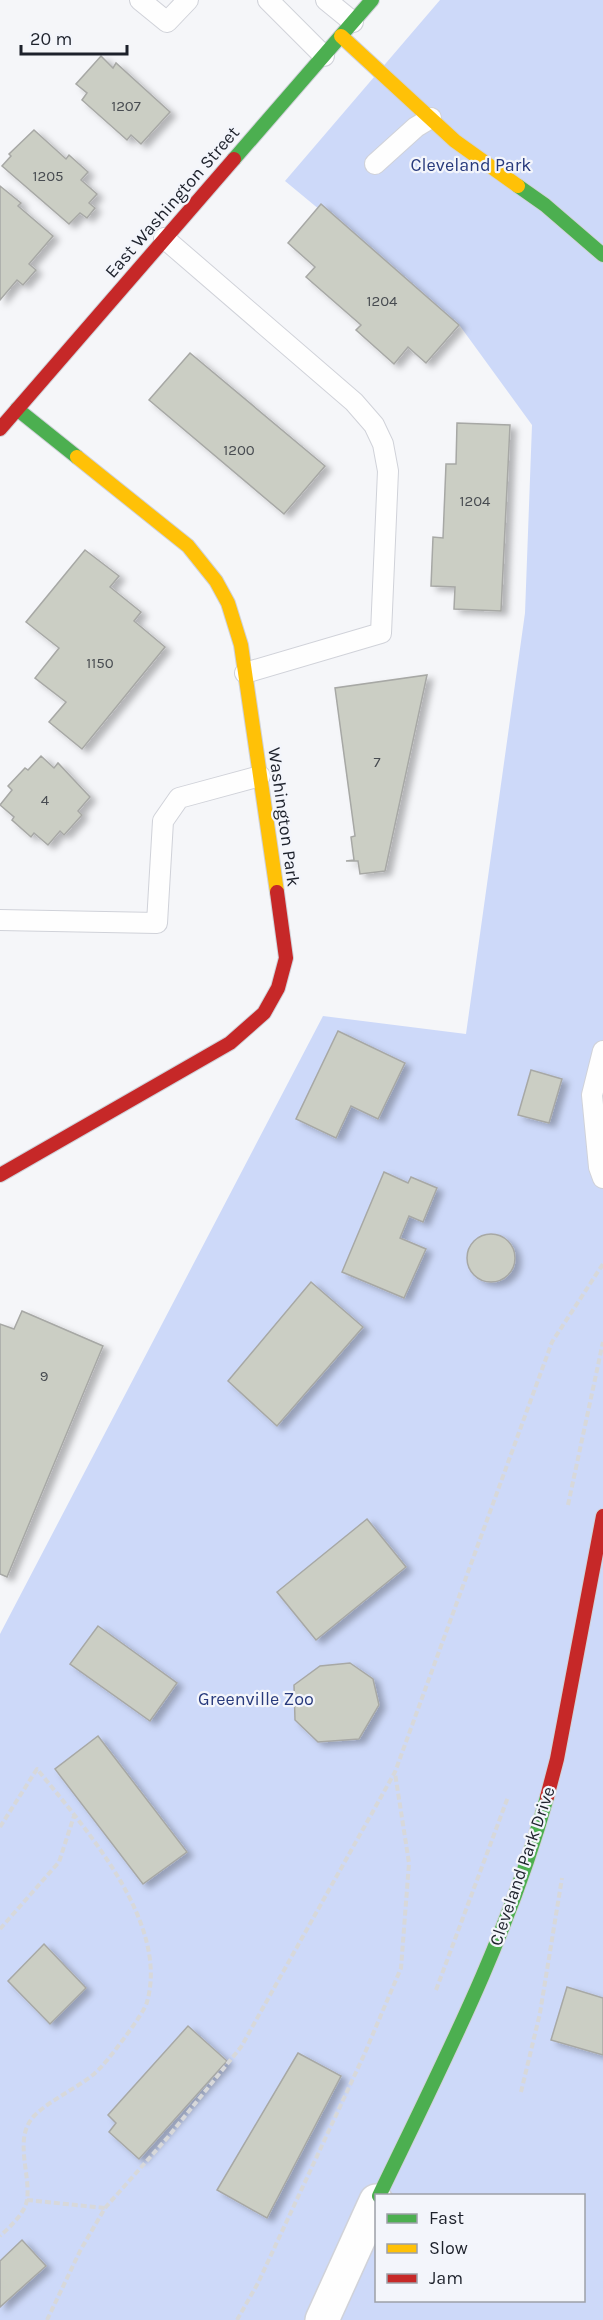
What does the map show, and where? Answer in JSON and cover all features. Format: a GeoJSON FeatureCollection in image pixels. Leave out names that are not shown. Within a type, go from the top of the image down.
{"type":"FeatureCollection","features":[{"type":"Feature","properties":{"kind":"street","name":"East Washington Street"},"geometry":{"type":"LineString","coordinates":[[0,429],[372,0]]}},
{"type":"Feature","properties":{"kind":"street"},"geometry":{"type":"LineString","coordinates":[[347,29],[430,118],[455,141],[545,205],[603,255]]}},
{"type":"Feature","properties":{"kind":"street","name":"Washington Park"},"geometry":{"type":"LineString","coordinates":[[0,1175],[231,1043],[264,1013],[278,988],[286,958],[245,673],[230,603],[203,562],[188,546],[17,409]]}},
{"type":"Feature","properties":{"kind":"street","name":"Cleveland Park Drive"},"geometry":{"type":"LineString","coordinates":[[380,2194],[447,2053],[511,1910],[535,1839],[557,1759],[603,1516]]}},
{"type":"Feature","properties":{"kind":"street"},"geometry":{"type":"LineString","coordinates":[[322,2320],[375,2202]]}},
{"type":"Feature","properties":{"kind":"lane"},"geometry":{"type":"LineString","coordinates":[[140,0],[167,22],[188,0]]}},
{"type":"Feature","properties":{"kind":"lane"},"geometry":{"type":"LineString","coordinates":[[268,0],[324,56]]}},
{"type":"Feature","properties":{"kind":"lane"},"geometry":{"type":"LineString","coordinates":[[326,0],[347,29]]}},
{"type":"Feature","properties":{"kind":"lane"},"geometry":{"type":"LineString","coordinates":[[375,164],[416,127],[430,118]]}},
{"type":"Feature","properties":{"kind":"lane"},"geometry":{"type":"LineString","coordinates":[[164,238],[354,402],[374,425],[383,444],[388,471],[381,633],[245,673]]}},
{"type":"Feature","properties":{"kind":"lane"},"geometry":{"type":"LineString","coordinates":[[0,920],[157,923],[163,821],[179,798],[260,776]]}},
{"type":"Feature","properties":{"kind":"lane"},"geometry":{"type":"LineString","coordinates":[[603,1051],[592,1095],[598,1167],[603,1178]]}},
{"type":"Feature","properties":{"kind":"path"},"geometry":{"type":"LineString","coordinates":[[47,2320],[80,2251],[105,2208],[168,2137],[241,2047],[395,1772],[552,1342],[603,1264]]}},
{"type":"Feature","properties":{"kind":"path"},"geometry":{"type":"LineString","coordinates":[[565,1516],[603,1342]]}},
{"type":"Feature","properties":{"kind":"path"},"geometry":{"type":"LineString","coordinates":[[0,1827],[37,1769],[74,1815],[136,1906],[152,1956],[147,2003],[103,2066],[33,2117],[25,2135],[27,2200],[23,2211],[0,2236]]}},
{"type":"Feature","properties":{"kind":"path"},"geometry":{"type":"LineString","coordinates":[[237,2320],[258,2283],[364,2055],[400,1968],[409,1863],[395,1772]]}},
{"type":"Feature","properties":{"kind":"path"},"geometry":{"type":"LineString","coordinates":[[432,2001],[511,1787]]}},
{"type":"Feature","properties":{"kind":"path"},"geometry":{"type":"LineString","coordinates":[[0,1929],[59,1862],[74,1815]]}},
{"type":"Feature","properties":{"kind":"path"},"geometry":{"type":"LineString","coordinates":[[521,2092],[540,2013],[557,1896],[563,1873]]}},
{"type":"Feature","properties":{"kind":"path"},"geometry":{"type":"LineString","coordinates":[[27,2200],[105,2208]]}},
{"type":"Feature","properties":{"kind":"green space","name":"Greenville Zoo"},"geometry":{"type":"Polygon","coordinates":[[[440,0],[603,0],[603,2320],[0,2320],[0,1634],[323,1016],[466,1034],[525,613],[532,425],[460,326],[285,181],[440,0]]]}},
{"type":"Feature","properties":{"kind":"building"},"geometry":{"type":"Polygon","coordinates":[[[101,56],[113,68],[116,63],[170,112],[141,144],[131,135],[127,140],[82,100],[87,93],[76,84],[101,56]]]}},
{"type":"Feature","properties":{"kind":"building"},"geometry":{"type":"Polygon","coordinates":[[[34,130],[66,159],[69,155],[88,172],[81,180],[97,194],[89,203],[95,208],[87,218],[80,213],[69,224],[2,166],[11,156],[9,154],[34,130]]]}},
{"type":"Feature","properties":{"kind":"building"},"geometry":{"type":"Polygon","coordinates":[[[0,186],[21,203],[18,206],[53,236],[29,264],[36,270],[23,285],[17,280],[0,300],[0,186]]]}},
{"type":"Feature","properties":{"kind":"building"},"geometry":{"type":"Polygon","coordinates":[[[321,204],[459,325],[426,363],[408,347],[394,364],[356,330],[361,325],[306,277],[315,267],[288,243],[321,204]]]}},
{"type":"Feature","properties":{"kind":"building"},"geometry":{"type":"Polygon","coordinates":[[[190,353],[325,466],[284,514],[149,400],[190,353]]]}},
{"type":"Feature","properties":{"kind":"building"},"geometry":{"type":"Polygon","coordinates":[[[457,423],[510,425],[501,611],[454,609],[455,587],[431,586],[433,537],[443,538],[446,464],[456,464],[457,423]]]}},
{"type":"Feature","properties":{"kind":"building"},"geometry":{"type":"Polygon","coordinates":[[[85,550],[119,576],[110,587],[141,612],[134,621],[165,647],[82,749],[49,722],[66,702],[35,678],[59,648],[26,622],[85,550]]]}},
{"type":"Feature","properties":{"kind":"building"},"geometry":{"type":"Polygon","coordinates":[[[427,675],[385,871],[360,874],[358,861],[346,861],[354,860],[351,837],[355,836],[335,688],[427,675]]]}},
{"type":"Feature","properties":{"kind":"building"},"geometry":{"type":"Polygon","coordinates":[[[41,756],[54,768],[58,763],[90,797],[78,811],[82,815],[64,835],[60,831],[48,845],[34,833],[31,837],[12,820],[14,817],[0,805],[12,790],[8,786],[25,768],[28,770],[41,756]]]}},
{"type":"Feature","properties":{"kind":"building"},"geometry":{"type":"Polygon","coordinates":[[[338,1031],[405,1063],[378,1119],[351,1106],[336,1138],[296,1119],[338,1031]]]}},
{"type":"Feature","properties":{"kind":"building"},"geometry":{"type":"Polygon","coordinates":[[[531,1070],[562,1079],[549,1123],[518,1115],[531,1070]]]}},
{"type":"Feature","properties":{"kind":"building"},"geometry":{"type":"Polygon","coordinates":[[[384,1172],[408,1183],[411,1177],[437,1188],[423,1222],[409,1216],[400,1238],[426,1249],[404,1298],[342,1272],[384,1172]]]}},
{"type":"Feature","properties":{"kind":"building"},"geometry":{"type":"Polygon","coordinates":[[[491,1234],[508,1241],[515,1258],[508,1275],[491,1282],[474,1275],[467,1258],[474,1241],[491,1234]]]}},
{"type":"Feature","properties":{"kind":"building"},"geometry":{"type":"Polygon","coordinates":[[[311,1282],[363,1327],[277,1426],[228,1381],[311,1282]]]}},
{"type":"Feature","properties":{"kind":"building"},"geometry":{"type":"Polygon","coordinates":[[[22,1311],[103,1346],[7,1577],[0,1574],[0,1324],[14,1329],[22,1311]]]}},
{"type":"Feature","properties":{"kind":"building"},"geometry":{"type":"Polygon","coordinates":[[[367,1519],[406,1567],[316,1640],[277,1592],[367,1519]]]}},
{"type":"Feature","properties":{"kind":"building"},"geometry":{"type":"Polygon","coordinates":[[[98,1626],[177,1683],[150,1721],[70,1664],[98,1626]]]}},
{"type":"Feature","properties":{"kind":"building"},"geometry":{"type":"Polygon","coordinates":[[[350,1663],[373,1679],[379,1705],[359,1739],[318,1742],[295,1720],[294,1685],[320,1666],[350,1663]]]}},
{"type":"Feature","properties":{"kind":"building"},"geometry":{"type":"Polygon","coordinates":[[[98,1736],[187,1852],[143,1884],[55,1769],[98,1736]]]}},
{"type":"Feature","properties":{"kind":"building"},"geometry":{"type":"Polygon","coordinates":[[[44,1944],[86,1988],[50,2024],[8,1981],[44,1944]]]}},
{"type":"Feature","properties":{"kind":"building"},"geometry":{"type":"Polygon","coordinates":[[[567,1987],[603,1998],[603,2055],[551,2040],[567,1987]]]}},
{"type":"Feature","properties":{"kind":"building"},"geometry":{"type":"Polygon","coordinates":[[[188,2026],[227,2061],[139,2159],[109,2132],[116,2123],[108,2115],[188,2026]]]}},
{"type":"Feature","properties":{"kind":"building"},"geometry":{"type":"Polygon","coordinates":[[[298,2053],[341,2076],[267,2218],[217,2190],[298,2053]]]}},
{"type":"Feature","properties":{"kind":"building"},"geometry":{"type":"Polygon","coordinates":[[[22,2240],[46,2266],[0,2307],[0,2261],[22,2240]]]}},
{"type":"Feature","properties":{"kind":"traffic: fast"},"geometry":{"type":"LineString","coordinates":[[234,159],[372,0]]}},
{"type":"Feature","properties":{"kind":"traffic: fast"},"geometry":{"type":"LineString","coordinates":[[518,186],[545,205],[603,255]]}},
{"type":"Feature","properties":{"kind":"traffic: fast"},"geometry":{"type":"LineString","coordinates":[[17,409],[77,457]]}},
{"type":"Feature","properties":{"kind":"traffic: fast"},"geometry":{"type":"LineString","coordinates":[[380,2194],[472,2000],[513,1900],[547,1797]]}},
{"type":"Feature","properties":{"kind":"traffic: slow"},"geometry":{"type":"LineString","coordinates":[[341,36],[455,141],[518,186]]}},
{"type":"Feature","properties":{"kind":"traffic: slow"},"geometry":{"type":"LineString","coordinates":[[77,457],[188,546],[216,581],[228,603],[241,645],[277,892]]}},
{"type":"Feature","properties":{"kind":"traffic: jam"},"geometry":{"type":"LineString","coordinates":[[0,429],[234,159]]}},
{"type":"Feature","properties":{"kind":"traffic: jam"},"geometry":{"type":"LineString","coordinates":[[0,1175],[230,1043],[264,1013],[278,988],[286,958],[277,892]]}},
{"type":"Feature","properties":{"kind":"traffic: jam"},"geometry":{"type":"LineString","coordinates":[[547,1797],[557,1759],[603,1516]]}},
{"type":"Feature","properties":{"kind":"park label","name":"Cleveland Park"},"geometry":{"type":"Point","coordinates":[471,165]}}]}
